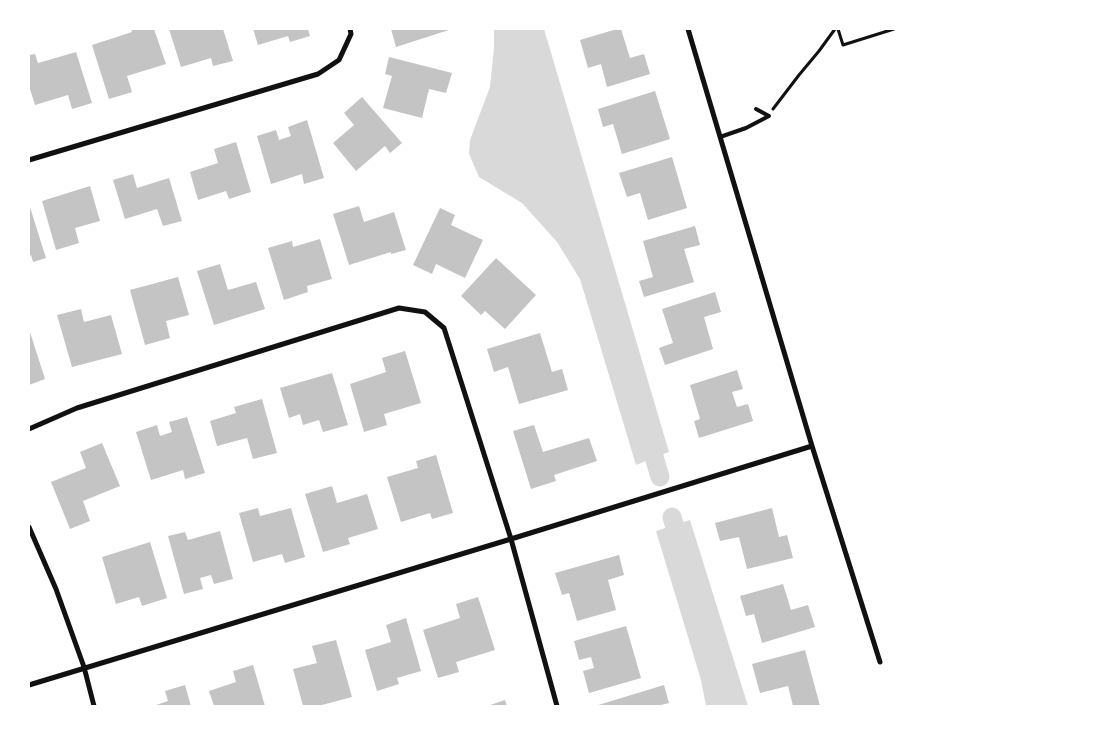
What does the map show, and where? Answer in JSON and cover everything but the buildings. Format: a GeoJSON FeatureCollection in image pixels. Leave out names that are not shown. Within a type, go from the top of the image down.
{"type":"FeatureCollection","features":[{"type":"Feature","properties":{"kind":"street"},"geometry":{"type":"LineString","coordinates":[[29,160],[318,74],[339,60],[351,34],[350,29]]}},
{"type":"Feature","properties":{"kind":"street"},"geometry":{"type":"LineString","coordinates":[[688,29],[812,446],[880,662]]}},
{"type":"Feature","properties":{"kind":"street"},"geometry":{"type":"LineString","coordinates":[[29,429],[77,408],[399,308],[425,312],[444,328],[511,539],[557,706]]}},
{"type":"Feature","properties":{"kind":"street"},"geometry":{"type":"LineString","coordinates":[[29,685],[812,446]]}},
{"type":"Feature","properties":{"kind":"street"},"geometry":{"type":"LineString","coordinates":[[29,527],[56,589],[84,667],[94,706]]}},
{"type":"Feature","properties":{"kind":"lane"},"geometry":{"type":"LineString","coordinates":[[756,109],[769,116]]}},
{"type":"Feature","properties":{"kind":"lane"},"geometry":{"type":"LineString","coordinates":[[720,137],[746,128],[769,116]]}},
{"type":"Feature","properties":{"kind":"path"},"geometry":{"type":"LineString","coordinates":[[769,116],[782,96],[836,29],[843,45],[894,29]]}},
{"type":"Feature","properties":{"kind":"shaded area"},"geometry":{"type":"Polygon","coordinates":[[[494,29],[544,29],[669,452],[636,465],[580,279],[557,242],[522,203],[479,177],[469,154],[470,140],[490,87],[494,29]]]}},
{"type":"Feature","properties":{"kind":"shaded area"},"geometry":{"type":"Polygon","coordinates":[[[690,520],[748,706],[706,706],[701,680],[656,531],[690,520]]]}},
{"type":"Feature","properties":{"kind":"waterway"},"geometry":{"type":"LineString","coordinates":[[647,433],[660,477]]}},
{"type":"Feature","properties":{"kind":"waterway"},"geometry":{"type":"LineString","coordinates":[[672,517],[681,548]]}}]}
